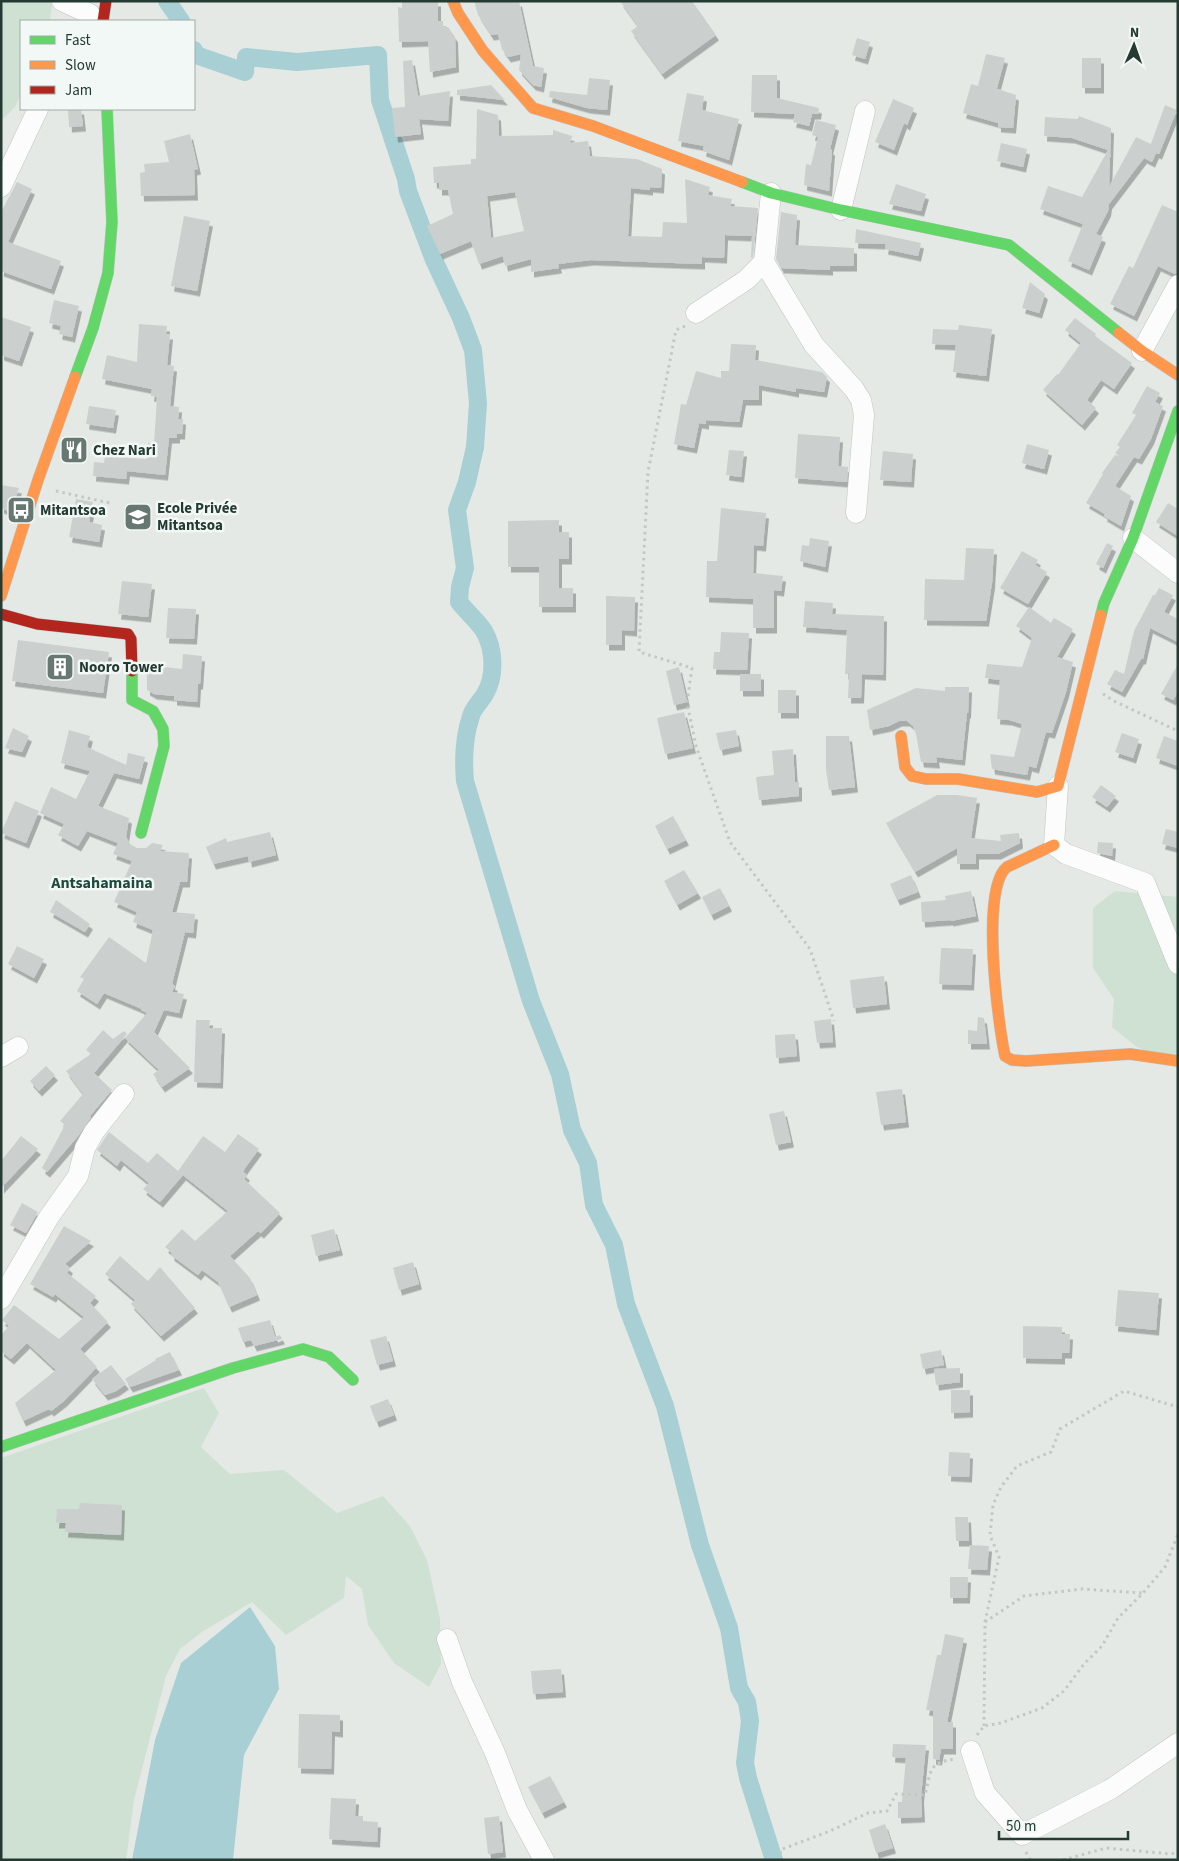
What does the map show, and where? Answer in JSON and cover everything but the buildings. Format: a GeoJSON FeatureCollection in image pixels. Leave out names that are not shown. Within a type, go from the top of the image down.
{"type":"FeatureCollection","features":[{"type":"Feature","properties":{"kind":"street"},"geometry":{"type":"LineString","coordinates":[[62,1],[97,14]]}},
{"type":"Feature","properties":{"kind":"street"},"geometry":{"type":"LineString","coordinates":[[453,1],[458,13],[484,51],[506,79],[533,108],[593,126],[771,193],[841,210],[1009,245],[1142,351],[1178,375]]}},
{"type":"Feature","properties":{"kind":"street"},"geometry":{"type":"LineString","coordinates":[[1,186],[38,110]]}},
{"type":"Feature","properties":{"kind":"street"},"geometry":{"type":"LineString","coordinates":[[1,596],[38,480],[93,328],[108,273],[112,222],[107,110]]}},
{"type":"Feature","properties":{"kind":"street"},"geometry":{"type":"LineString","coordinates":[[841,210],[865,111]]}},
{"type":"Feature","properties":{"kind":"street"},"geometry":{"type":"LineString","coordinates":[[771,193],[764,262],[814,345],[854,389],[861,400],[864,416],[856,513]]}},
{"type":"Feature","properties":{"kind":"street"},"geometry":{"type":"LineString","coordinates":[[696,313],[746,280],[764,262]]}},
{"type":"Feature","properties":{"kind":"street"},"geometry":{"type":"LineString","coordinates":[[1142,351],[1178,285]]}},
{"type":"Feature","properties":{"kind":"street"},"geometry":{"type":"LineString","coordinates":[[1054,845],[1058,786],[1104,603],[1133,538],[1178,411]]}},
{"type":"Feature","properties":{"kind":"street"},"geometry":{"type":"LineString","coordinates":[[1133,538],[1178,573]]}},
{"type":"Feature","properties":{"kind":"street"},"geometry":{"type":"LineString","coordinates":[[1,614],[36,624],[128,634],[131,639],[132,700],[153,711],[163,729],[164,746],[141,833]]}},
{"type":"Feature","properties":{"kind":"street"},"geometry":{"type":"LineString","coordinates":[[901,736],[905,767],[912,776],[926,779],[958,780],[1037,792],[1058,786]]}},
{"type":"Feature","properties":{"kind":"street"},"geometry":{"type":"LineString","coordinates":[[1054,845],[1066,854],[1145,883],[1178,964]]}},
{"type":"Feature","properties":{"kind":"street"},"geometry":{"type":"LineString","coordinates":[[1054,845],[1005,868],[997,878],[992,927],[1002,1047],[1006,1056],[1012,1060],[1026,1061],[1130,1054],[1178,1061]]}},
{"type":"Feature","properties":{"kind":"street"},"geometry":{"type":"LineString","coordinates":[[1,1299],[49,1217],[78,1176],[86,1148],[94,1132],[124,1094]]}},
{"type":"Feature","properties":{"kind":"street"},"geometry":{"type":"LineString","coordinates":[[1,1447],[233,1368],[303,1350],[329,1358],[353,1380]]}},
{"type":"Feature","properties":{"kind":"street"},"geometry":{"type":"LineString","coordinates":[[447,1639],[462,1682],[495,1753],[517,1810],[544,1860]]}},
{"type":"Feature","properties":{"kind":"street"},"geometry":{"type":"LineString","coordinates":[[972,1754],[985,1793],[1022,1835],[1111,1789],[1178,1743]]}},
{"type":"Feature","properties":{"kind":"path"},"geometry":{"type":"LineString","coordinates":[[696,313],[687,325],[676,330],[648,472],[639,652],[692,668],[687,703],[696,746],[730,842],[810,949],[834,1021]]}},
{"type":"Feature","properties":{"kind":"path"},"geometry":{"type":"LineString","coordinates":[[58,492],[110,503]]}},
{"type":"Feature","properties":{"kind":"path"},"geometry":{"type":"LineString","coordinates":[[1084,681],[1114,701],[1178,731]]}},
{"type":"Feature","properties":{"kind":"path"},"geometry":{"type":"LineString","coordinates":[[780,1860],[780,1850],[830,1831],[868,1813],[887,1811],[896,1794],[925,1795],[932,1768],[941,1760],[972,1754],[972,1742],[984,1726],[985,1622],[998,1557],[990,1535],[993,1505],[1001,1487],[1017,1466],[1051,1452],[1060,1429],[1124,1391],[1178,1407]]}},
{"type":"Feature","properties":{"kind":"path"},"geometry":{"type":"LineString","coordinates":[[984,1726],[1002,1723],[1042,1708],[1064,1691],[1084,1664],[1102,1646],[1118,1618],[1165,1567],[1178,1534]]}},
{"type":"Feature","properties":{"kind":"path"},"geometry":{"type":"LineString","coordinates":[[985,1622],[1024,1596],[1082,1590],[1143,1593]]}},
{"type":"Feature","properties":{"kind":"path"},"geometry":{"type":"LineString","coordinates":[[1063,1860],[1106,1848],[1171,1854],[1178,1852]]}},
{"type":"Feature","properties":{"kind":"green space"},"geometry":{"type":"Polygon","coordinates":[[[1,1],[50,1],[52,4],[50,20],[20,20],[20,96],[15,107],[1,121],[1,1]]]}},
{"type":"Feature","properties":{"kind":"green space"},"geometry":{"type":"Polygon","coordinates":[[[1115,891],[1178,897],[1178,1066],[1137,1047],[1112,1027],[1114,999],[1093,968],[1093,908],[1115,891]]]}},
{"type":"Feature","properties":{"kind":"green space"},"geometry":{"type":"Polygon","coordinates":[[[204,1388],[219,1413],[201,1447],[230,1474],[284,1470],[337,1513],[383,1496],[410,1526],[427,1560],[440,1619],[441,1664],[429,1687],[394,1663],[368,1625],[362,1589],[346,1576],[344,1598],[286,1635],[252,1602],[202,1632],[180,1649],[166,1676],[134,1800],[126,1860],[1,1860],[1,1458],[204,1388]]]}},
{"type":"Feature","properties":{"kind":"water"},"geometry":{"type":"Polygon","coordinates":[[[250,1607],[275,1646],[279,1689],[244,1755],[233,1860],[132,1860],[155,1740],[181,1663],[250,1607]]]}},
{"type":"Feature","properties":{"kind":"waterway"},"geometry":{"type":"LineString","coordinates":[[167,1],[180,20]]}},
{"type":"Feature","properties":{"kind":"waterway"},"geometry":{"type":"LineString","coordinates":[[195,52],[196,55],[245,72],[246,57],[297,62],[378,55],[380,100],[406,179],[408,191],[434,260],[461,318],[473,350],[478,403],[475,447],[467,482],[457,510],[465,568],[460,587],[459,602],[484,631],[492,654],[492,671],[489,687],[473,710],[467,732],[464,765],[465,781],[531,1001],[560,1074],[572,1130],[588,1163],[594,1205],[614,1245],[626,1304],[665,1406],[700,1545],[729,1628],[739,1688],[747,1702],[750,1721],[745,1763],[774,1860]]}},
{"type":"Feature","properties":{"kind":"traffic: fast"},"geometry":{"type":"LineString","coordinates":[[75,377],[93,328],[108,273],[112,222],[107,110]]}},
{"type":"Feature","properties":{"kind":"traffic: fast"},"geometry":{"type":"LineString","coordinates":[[742,182],[771,193],[841,210],[1009,245],[1119,333]]}},
{"type":"Feature","properties":{"kind":"traffic: fast"},"geometry":{"type":"LineString","coordinates":[[1101,615],[1104,603],[1133,538],[1178,411]]}},
{"type":"Feature","properties":{"kind":"traffic: fast"},"geometry":{"type":"LineString","coordinates":[[132,671],[132,700],[153,711],[163,729],[164,746],[141,833]]}},
{"type":"Feature","properties":{"kind":"traffic: fast"},"geometry":{"type":"LineString","coordinates":[[1,1447],[233,1368],[303,1349],[329,1357],[353,1380]]}},
{"type":"Feature","properties":{"kind":"traffic: slow"},"geometry":{"type":"LineString","coordinates":[[453,1],[458,13],[483,51],[533,108],[593,126],[742,182]]}},
{"type":"Feature","properties":{"kind":"traffic: slow"},"geometry":{"type":"LineString","coordinates":[[1119,333],[1178,375]]}},
{"type":"Feature","properties":{"kind":"traffic: slow"},"geometry":{"type":"LineString","coordinates":[[1,596],[38,480],[75,377]]}},
{"type":"Feature","properties":{"kind":"traffic: slow"},"geometry":{"type":"LineString","coordinates":[[901,736],[905,767],[912,776],[926,779],[958,779],[1037,792],[1058,786],[1101,615]]}},
{"type":"Feature","properties":{"kind":"traffic: slow"},"geometry":{"type":"LineString","coordinates":[[1054,845],[1007,867],[999,880],[994,901],[993,957],[995,987],[1005,1056],[1012,1060],[1026,1061],[1130,1054],[1178,1061]]}},
{"type":"Feature","properties":{"kind":"traffic: jam"},"geometry":{"type":"LineString","coordinates":[[103,20],[106,1]]}},
{"type":"Feature","properties":{"kind":"traffic: jam"},"geometry":{"type":"LineString","coordinates":[[1,614],[37,624],[128,634],[131,639],[132,671]]}},
{"type":"Feature","properties":{"kind":"place","name":"Chez Nari"},"geometry":{"type":"Point","coordinates":[74,450]}},
{"type":"Feature","properties":{"kind":"place","name":"Mitantsoa"},"geometry":{"type":"Point","coordinates":[21,510]}},
{"type":"Feature","properties":{"kind":"place","name":"Ecole Privée Mitantsoa"},"geometry":{"type":"Point","coordinates":[138,517]}},
{"type":"Feature","properties":{"kind":"place","name":"Nooro Tower"},"geometry":{"type":"Point","coordinates":[60,667]}},
{"type":"Feature","properties":{"kind":"district","name":"Antsahamaina"},"geometry":{"type":"Point","coordinates":[102,883]}}]}
